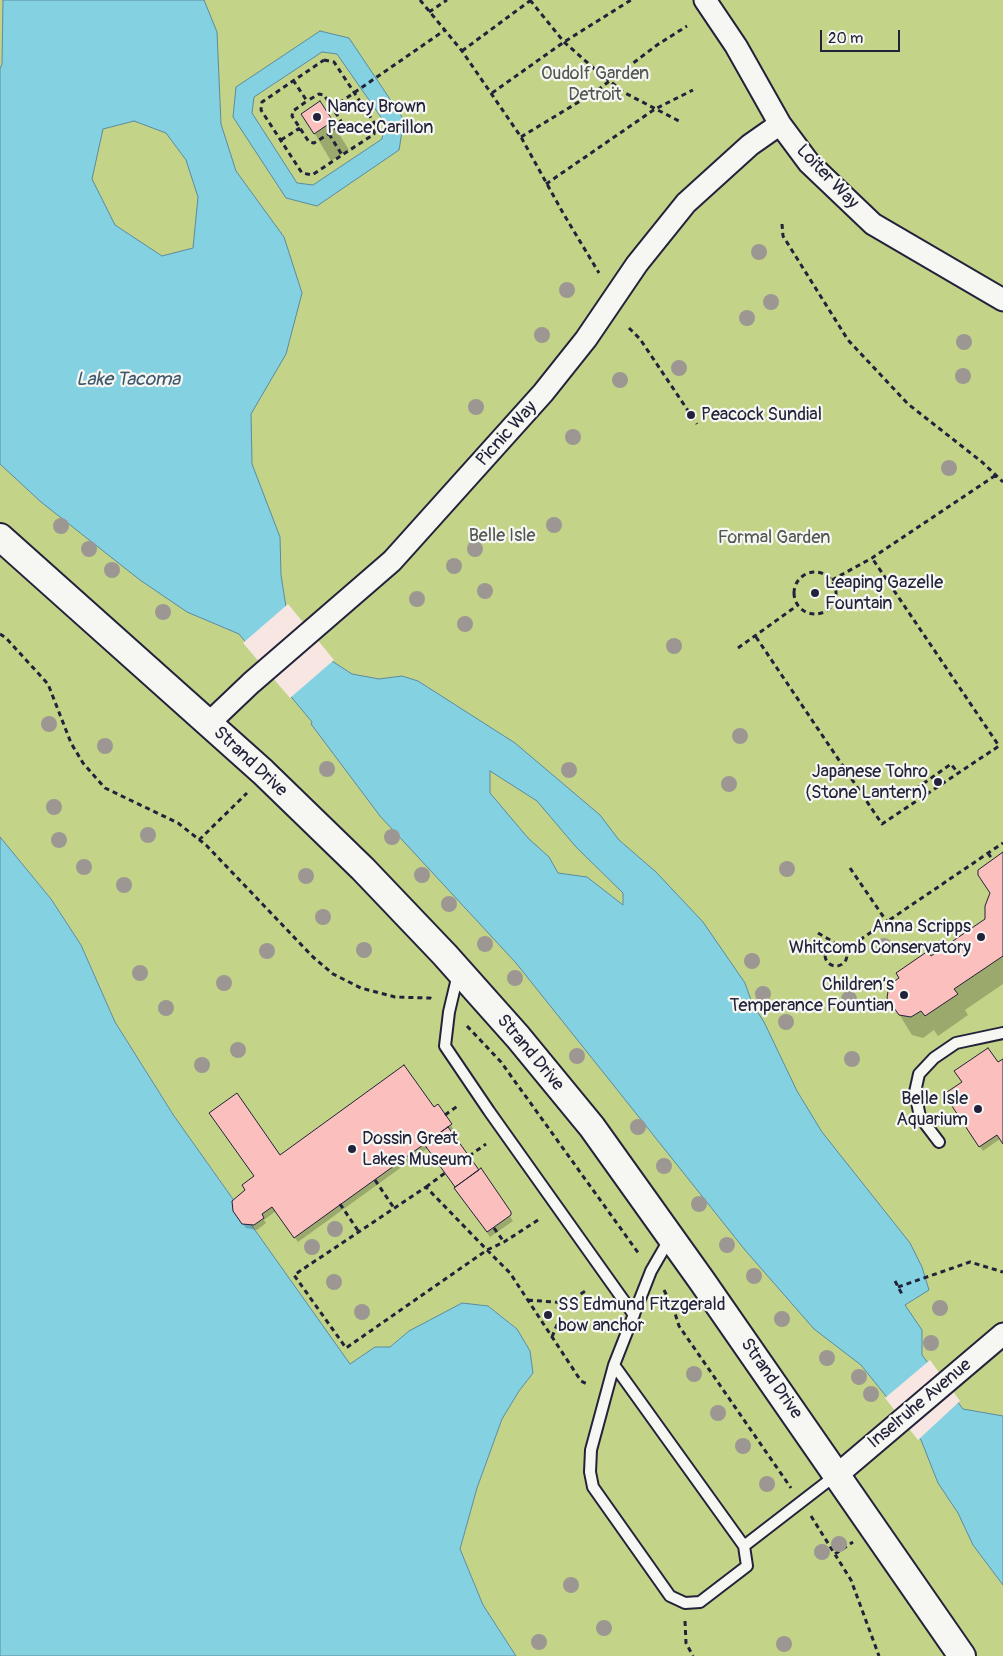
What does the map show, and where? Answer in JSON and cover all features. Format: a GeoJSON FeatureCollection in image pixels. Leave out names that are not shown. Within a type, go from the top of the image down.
{"type":"FeatureCollection","features":[{"type":"Feature","properties":{"kind":"street","name":"Loiter Way"},"geometry":{"type":"LineString","coordinates":[[705,0],[736,46],[780,124],[809,163],[873,224],[1003,300]]}},
{"type":"Feature","properties":{"kind":"street","name":"Picnic Way"},"geometry":{"type":"LineString","coordinates":[[209,723],[251,683],[392,561],[543,393],[586,339],[637,264],[686,203],[750,145],[780,124]]}},
{"type":"Feature","properties":{"kind":"street","name":"Strand Drive"},"geometry":{"type":"LineString","coordinates":[[0,537],[209,723],[363,869],[459,970],[518,1037],[592,1127],[962,1656]]}},
{"type":"Feature","properties":{"kind":"street","name":"Inselruhe Avenue"},"geometry":{"type":"LineString","coordinates":[[837,1475],[1003,1334]]}},
{"type":"Feature","properties":{"kind":"lane"},"geometry":{"type":"LineString","coordinates":[[459,970],[445,1046],[634,1315]]}},
{"type":"Feature","properties":{"kind":"lane"},"geometry":{"type":"LineString","coordinates":[[939,1142],[920,1117],[915,1092],[919,1074],[934,1058],[956,1043],[1003,1033]]}},
{"type":"Feature","properties":{"kind":"lane"},"geometry":{"type":"LineString","coordinates":[[614,1365],[744,1546],[747,1566],[700,1602],[685,1603],[670,1596],[593,1487],[590,1472],[591,1450],[614,1365],[651,1271],[671,1238]]}},
{"type":"Feature","properties":{"kind":"lane"},"geometry":{"type":"LineString","coordinates":[[744,1546],[837,1475]]}},
{"type":"Feature","properties":{"kind":"path"},"geometry":{"type":"LineString","coordinates":[[420,0],[462,51],[521,137],[546,184],[599,273]]}},
{"type":"Feature","properties":{"kind":"path"},"geometry":{"type":"LineString","coordinates":[[429,12],[447,0]]}},
{"type":"Feature","properties":{"kind":"path"},"geometry":{"type":"LineString","coordinates":[[462,51],[531,0],[564,42],[610,81],[625,93],[679,122]]}},
{"type":"Feature","properties":{"kind":"path"},"geometry":{"type":"LineString","coordinates":[[492,93],[564,42],[631,0]]}},
{"type":"Feature","properties":{"kind":"path"},"geometry":{"type":"LineString","coordinates":[[521,137],[610,81],[657,45],[688,26]]}},
{"type":"Feature","properties":{"kind":"path"},"geometry":{"type":"LineString","coordinates":[[332,108],[445,30]]}},
{"type":"Feature","properties":{"kind":"path"},"geometry":{"type":"LineString","coordinates":[[324,60],[334,62],[355,93],[375,124],[374,134],[312,175],[302,174],[260,110],[262,102],[324,60]]}},
{"type":"Feature","properties":{"kind":"path"},"geometry":{"type":"LineString","coordinates":[[294,80],[307,102]]}},
{"type":"Feature","properties":{"kind":"path"},"geometry":{"type":"LineString","coordinates":[[546,184],[654,109],[693,90]]}},
{"type":"Feature","properties":{"kind":"path"},"geometry":{"type":"LineString","coordinates":[[319,94],[324,95],[332,108],[341,121],[340,127],[314,143],[309,142],[292,116],[293,111],[319,94]]}},
{"type":"Feature","properties":{"kind":"path"},"geometry":{"type":"LineString","coordinates":[[281,140],[300,128]]}},
{"type":"Feature","properties":{"kind":"path"},"geometry":{"type":"LineString","coordinates":[[329,134],[342,155]]}},
{"type":"Feature","properties":{"kind":"path"},"geometry":{"type":"LineString","coordinates":[[782,224],[783,236],[848,340],[908,404],[963,446],[1003,482]]}},
{"type":"Feature","properties":{"kind":"path"},"geometry":{"type":"LineString","coordinates":[[629,328],[640,339],[697,424]]}},
{"type":"Feature","properties":{"kind":"path"},"geometry":{"type":"LineString","coordinates":[[832,580],[872,558],[996,475]]}},
{"type":"Feature","properties":{"kind":"path"},"geometry":{"type":"LineString","coordinates":[[756,637],[882,824],[942,786],[999,746],[872,558]]}},
{"type":"Feature","properties":{"kind":"path"},"geometry":{"type":"LineString","coordinates":[[818,572],[832,580],[836,598],[828,611],[812,614],[798,605],[794,595],[796,585],[804,576],[818,572]]}},
{"type":"Feature","properties":{"kind":"path"},"geometry":{"type":"LineString","coordinates":[[738,648],[756,637],[798,605]]}},
{"type":"Feature","properties":{"kind":"path"},"geometry":{"type":"LineString","coordinates":[[922,797],[916,788],[951,764],[958,773]]}},
{"type":"Feature","properties":{"kind":"path"},"geometry":{"type":"LineString","coordinates":[[199,840],[264,774]]}},
{"type":"Feature","properties":{"kind":"path"},"geometry":{"type":"LineString","coordinates":[[845,950],[1003,843]]}},
{"type":"Feature","properties":{"kind":"path"},"geometry":{"type":"LineString","coordinates":[[988,853],[992,859]]}},
{"type":"Feature","properties":{"kind":"path"},"geometry":{"type":"LineString","coordinates":[[850,868],[887,922]]}},
{"type":"Feature","properties":{"kind":"path"},"geometry":{"type":"LineString","coordinates":[[818,933],[838,945],[845,950],[847,957],[842,964],[834,966],[826,960],[825,952],[830,946],[838,945]]}},
{"type":"Feature","properties":{"kind":"path"},"geometry":{"type":"LineString","coordinates":[[445,1115],[459,1104]]}},
{"type":"Feature","properties":{"kind":"path"},"geometry":{"type":"LineString","coordinates":[[469,1156],[486,1144]]}},
{"type":"Feature","properties":{"kind":"path"},"geometry":{"type":"LineString","coordinates":[[445,1173],[294,1275],[346,1348],[487,1250],[504,1242],[538,1220]]}},
{"type":"Feature","properties":{"kind":"path"},"geometry":{"type":"LineString","coordinates":[[375,1180],[394,1208]]}},
{"type":"Feature","properties":{"kind":"path"},"geometry":{"type":"LineString","coordinates":[[426,1187],[510,1273],[581,1381],[606,1393]]}},
{"type":"Feature","properties":{"kind":"path"},"geometry":{"type":"LineString","coordinates":[[340,1204],[359,1232]]}},
{"type":"Feature","properties":{"kind":"path"},"geometry":{"type":"LineString","coordinates":[[494,1228],[504,1242]]}},
{"type":"Feature","properties":{"kind":"path"},"geometry":{"type":"LineString","coordinates":[[898,1287],[970,1262],[1003,1272]]}},
{"type":"Feature","properties":{"kind":"path"},"geometry":{"type":"LineString","coordinates":[[894,1281],[903,1296]]}},
{"type":"Feature","properties":{"kind":"path"},"geometry":{"type":"LineString","coordinates":[[552,1337],[566,1303],[587,1290]]}},
{"type":"Feature","properties":{"kind":"path"},"geometry":{"type":"LineString","coordinates":[[528,1300],[566,1303]]}},
{"type":"Feature","properties":{"kind":"path"},"geometry":{"type":"LineString","coordinates":[[685,1603],[686,1643],[693,1656]]}},
{"type":"Feature","properties":{"kind":"green space","name":"Belle Isle"},"geometry":{"type":"Polygon","coordinates":[[[0,0],[1003,0],[1003,1656],[516,1656],[483,1605],[460,1549],[477,1488],[502,1419],[519,1391],[533,1373],[530,1351],[517,1329],[488,1306],[432,1321],[409,1331],[390,1347],[375,1347],[350,1365],[174,1116],[115,1022],[81,945],[51,899],[0,837],[0,0]]]}},
{"type":"Feature","properties":{"kind":"water","name":"Lake Tacoma"},"geometry":{"type":"Polygon","coordinates":[[[3,0],[204,0],[217,32],[221,124],[236,171],[284,237],[302,293],[286,354],[251,414],[252,464],[280,537],[281,575],[286,607],[332,661],[352,674],[379,679],[402,676],[418,681],[515,743],[600,815],[619,840],[656,872],[703,922],[745,983],[752,1003],[764,1022],[797,1091],[822,1132],[910,1243],[922,1267],[929,1290],[905,1305],[922,1330],[922,1355],[963,1409],[1003,1416],[1003,1585],[973,1545],[958,1513],[938,1483],[921,1440],[861,1365],[814,1329],[745,1250],[516,963],[380,816],[311,724],[312,722],[239,634],[187,612],[140,580],[41,502],[0,464],[0,69],[2,64],[3,0]],[[134,121],[103,129],[92,179],[115,225],[162,256],[193,248],[198,197],[186,160],[166,133],[134,121]],[[490,771],[490,793],[528,838],[549,857],[558,873],[587,877],[623,905],[623,893],[576,847],[537,801],[490,771]]]}},
{"type":"Feature","properties":{"kind":"water"},"geometry":{"type":"Polygon","coordinates":[[[320,31],[349,38],[404,120],[399,150],[317,206],[286,198],[233,117],[236,87],[320,31]],[[322,52],[254,97],[252,113],[297,183],[313,185],[382,139],[385,123],[337,54],[322,52]]]}},
{"type":"Feature","properties":{"kind":"water"},"geometry":{"type":"Polygon","coordinates":[[[0,837],[51,899],[81,945],[115,1022],[174,1116],[350,1364],[375,1347],[390,1347],[409,1331],[462,1303],[488,1306],[517,1329],[530,1351],[533,1373],[519,1391],[502,1419],[477,1488],[460,1549],[483,1605],[516,1656],[0,1656],[0,837]]]}},
{"type":"Feature","properties":{"kind":"pier"},"geometry":{"type":"Polygon","coordinates":[[[288,604],[334,660],[290,698],[243,643],[288,604]]]}},
{"type":"Feature","properties":{"kind":"pier"},"geometry":{"type":"Polygon","coordinates":[[[930,1360],[960,1401],[918,1440],[885,1398],[930,1360]]]}},
{"type":"Feature","properties":{"kind":"building","name":"Nancy Brown Peace Carillon"},"geometry":{"type":"Polygon","coordinates":[[[320,101],[333,121],[314,134],[301,114],[320,101]]]}},
{"type":"Feature","properties":{"kind":"building","name":"Anna Scripps Whitcomb Conservatory"},"geometry":{"type":"Polygon","coordinates":[[[1003,852],[1003,956],[954,989],[958,994],[925,1016],[921,1011],[911,1017],[899,1015],[887,998],[889,985],[899,978],[896,973],[928,951],[931,956],[985,919],[985,906],[990,893],[978,875],[978,870],[1003,852]]]}},
{"type":"Feature","properties":{"kind":"building","name":"Belle Isle Aquarium"},"geometry":{"type":"Polygon","coordinates":[[[988,1048],[998,1062],[1003,1059],[1003,1144],[997,1135],[979,1147],[944,1094],[962,1082],[954,1071],[988,1048]]]}},
{"type":"Feature","properties":{"kind":"building","name":"Dossin Great Lakes Museum"},"geometry":{"type":"Polygon","coordinates":[[[404,1065],[434,1107],[438,1104],[452,1124],[294,1238],[272,1207],[262,1214],[264,1218],[254,1225],[242,1224],[233,1211],[232,1201],[245,1190],[242,1185],[254,1176],[209,1113],[237,1093],[280,1155],[404,1065]]]}},
{"type":"Feature","properties":{"kind":"building"},"geometry":{"type":"Polygon","coordinates":[[[448,1127],[479,1170],[455,1187],[424,1144],[448,1127]]]}},
{"type":"Feature","properties":{"kind":"building"},"geometry":{"type":"Polygon","coordinates":[[[481,1168],[511,1212],[511,1215],[487,1232],[454,1188],[481,1168]]]}},
{"type":"Feature","properties":{"kind":"place","name":"Nancy Brown Peace Carillon"},"geometry":{"type":"Point","coordinates":[317,117]}},
{"type":"Feature","properties":{"kind":"place","name":"Peacock Sundial"},"geometry":{"type":"Point","coordinates":[691,415]}},
{"type":"Feature","properties":{"kind":"place","name":"Leaping Gazelle Fountain"},"geometry":{"type":"Point","coordinates":[815,593]}},
{"type":"Feature","properties":{"kind":"place","name":"Japanese Tohro (Stone Lantern)"},"geometry":{"type":"Point","coordinates":[938,782]}},
{"type":"Feature","properties":{"kind":"place","name":"Anna Scripps Whitcomb Conservatory"},"geometry":{"type":"Point","coordinates":[981,937]}},
{"type":"Feature","properties":{"kind":"place","name":"Children’s Temperance Fountian"},"geometry":{"type":"Point","coordinates":[904,995]}},
{"type":"Feature","properties":{"kind":"place","name":"Belle Isle Aquarium"},"geometry":{"type":"Point","coordinates":[978,1109]}},
{"type":"Feature","properties":{"kind":"place","name":"Dossin Great Lakes Museum"},"geometry":{"type":"Point","coordinates":[352,1149]}},
{"type":"Feature","properties":{"kind":"place","name":"SS Edmund Fitzgerald bow anchor"},"geometry":{"type":"Point","coordinates":[548,1315]}},
{"type":"Feature","properties":{"kind":"park label","name":"Oudolf Garden Detroit"},"geometry":{"type":"Point","coordinates":[595,84]}},
{"type":"Feature","properties":{"kind":"park label","name":"Formal Garden"},"geometry":{"type":"Point","coordinates":[774,538]}}]}
